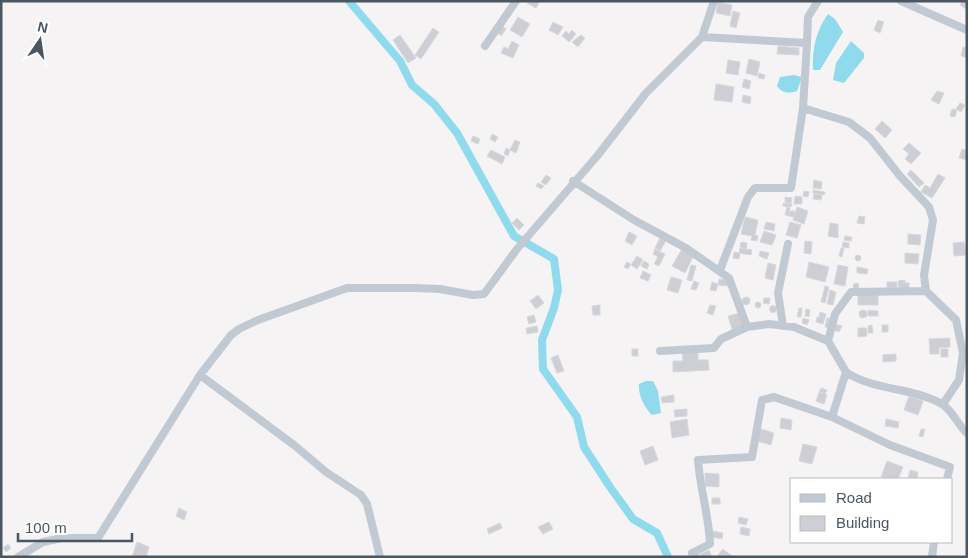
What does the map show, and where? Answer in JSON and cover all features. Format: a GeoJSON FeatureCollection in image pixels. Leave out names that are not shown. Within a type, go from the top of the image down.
{"type":"FeatureCollection","features":[{"type":"Feature","properties":{"kind":"street"},"geometry":{"type":"LineString","coordinates":[[485,46],[516,1]]}},
{"type":"Feature","properties":{"kind":"street"},"geometry":{"type":"LineString","coordinates":[[18,557],[43,542],[98,538],[200,375],[231,335],[258,320],[336,291],[353,287],[440,289],[479,295],[488,290],[517,249],[573,181],[598,155],[646,93],[702,37],[714,1]]}},
{"type":"Feature","properties":{"kind":"street"},"geometry":{"type":"LineString","coordinates":[[720,270],[748,196],[756,188],[791,188],[803,108],[808,17],[818,1]]}},
{"type":"Feature","properties":{"kind":"street"},"geometry":{"type":"LineString","coordinates":[[901,1],[967,30]]}},
{"type":"Feature","properties":{"kind":"street"},"geometry":{"type":"LineString","coordinates":[[702,37],[807,43]]}},
{"type":"Feature","properties":{"kind":"street"},"geometry":{"type":"LineString","coordinates":[[803,108],[849,122],[870,138],[900,176],[929,207],[933,220],[924,275],[926,291],[956,320],[962,353],[959,380],[943,404]]}},
{"type":"Feature","properties":{"kind":"street"},"geometry":{"type":"LineString","coordinates":[[573,181],[634,220],[686,248],[720,270],[729,278],[747,327]]}},
{"type":"Feature","properties":{"kind":"street"},"geometry":{"type":"LineString","coordinates":[[783,326],[778,293],[788,244]]}},
{"type":"Feature","properties":{"kind":"street"},"geometry":{"type":"LineString","coordinates":[[828,341],[835,314],[851,292],[926,291]]}},
{"type":"Feature","properties":{"kind":"street"},"geometry":{"type":"LineString","coordinates":[[660,351],[714,348],[721,339],[747,327],[770,324],[794,327],[828,341],[846,372],[857,380],[920,396],[943,404],[967,433]]}},
{"type":"Feature","properties":{"kind":"street"},"geometry":{"type":"LineString","coordinates":[[832,417],[846,372]]}},
{"type":"Feature","properties":{"kind":"street"},"geometry":{"type":"LineString","coordinates":[[200,375],[294,445],[326,472],[362,495],[367,504],[380,557]]}},
{"type":"Feature","properties":{"kind":"street"},"geometry":{"type":"LineString","coordinates":[[695,557],[692,553],[710,544],[709,520],[700,489],[698,460],[752,458],[762,400],[774,397],[832,417],[890,445],[950,467],[947,478]]}},
{"type":"Feature","properties":{"kind":"street"},"geometry":{"type":"LineString","coordinates":[[932,557],[934,543]]}},
{"type":"Feature","properties":{"kind":"water"},"geometry":{"type":"Polygon","coordinates":[[[828,14],[835,19],[843,32],[820,70],[813,70],[813,55],[816,41],[820,27],[828,14]]]}},
{"type":"Feature","properties":{"kind":"water"},"geometry":{"type":"Polygon","coordinates":[[[851,41],[864,53],[864,58],[844,83],[833,80],[836,63],[851,41]]]}},
{"type":"Feature","properties":{"kind":"water"},"geometry":{"type":"Polygon","coordinates":[[[794,75],[802,77],[797,91],[786,92],[777,86],[780,77],[794,75]]]}},
{"type":"Feature","properties":{"kind":"water"},"geometry":{"type":"Polygon","coordinates":[[[653,381],[658,391],[661,413],[652,415],[642,401],[639,384],[653,381]]]}},
{"type":"Feature","properties":{"kind":"building"},"geometry":{"type":"Polygon","coordinates":[[[529,1],[540,1],[536,8],[527,3],[529,1]]]}},
{"type":"Feature","properties":{"kind":"building"},"geometry":{"type":"Polygon","coordinates":[[[962,1],[967,1],[966,9],[960,5],[962,1]]]}},
{"type":"Feature","properties":{"kind":"building"},"geometry":{"type":"Polygon","coordinates":[[[718,2],[732,5],[730,16],[716,13],[718,2]]]}},
{"type":"Feature","properties":{"kind":"building"},"geometry":{"type":"Polygon","coordinates":[[[733,11],[740,13],[736,28],[730,26],[733,11]]]}},
{"type":"Feature","properties":{"kind":"building"},"geometry":{"type":"Polygon","coordinates":[[[518,17],[530,24],[522,37],[510,30],[518,17]]]}},
{"type":"Feature","properties":{"kind":"building"},"geometry":{"type":"Polygon","coordinates":[[[878,20],[884,22],[880,33],[874,30],[878,20]]]}},
{"type":"Feature","properties":{"kind":"building"},"geometry":{"type":"Polygon","coordinates":[[[553,22],[563,27],[558,35],[549,30],[553,22]]]}},
{"type":"Feature","properties":{"kind":"building"},"geometry":{"type":"Polygon","coordinates":[[[502,26],[506,29],[501,36],[497,32],[502,26]]]}},
{"type":"Feature","properties":{"kind":"building"},"geometry":{"type":"Polygon","coordinates":[[[433,28],[439,32],[421,59],[415,55],[433,28]]]}},
{"type":"Feature","properties":{"kind":"building"},"geometry":{"type":"Polygon","coordinates":[[[572,30],[576,34],[569,42],[562,36],[566,31],[569,34],[572,30]]]}},
{"type":"Feature","properties":{"kind":"building"},"geometry":{"type":"Polygon","coordinates":[[[400,35],[416,58],[408,63],[393,40],[400,35]]]}},
{"type":"Feature","properties":{"kind":"building"},"geometry":{"type":"Polygon","coordinates":[[[581,35],[585,38],[578,47],[572,42],[581,35]]]}},
{"type":"Feature","properties":{"kind":"building"},"geometry":{"type":"Polygon","coordinates":[[[512,41],[519,45],[513,58],[501,53],[504,47],[508,49],[512,41]]]}},
{"type":"Feature","properties":{"kind":"building"},"geometry":{"type":"Polygon","coordinates":[[[778,46],[799,48],[799,55],[777,54],[778,46]]]}},
{"type":"Feature","properties":{"kind":"building"},"geometry":{"type":"Polygon","coordinates":[[[963,47],[967,48],[967,58],[961,56],[963,47]]]}},
{"type":"Feature","properties":{"kind":"building"},"geometry":{"type":"Polygon","coordinates":[[[749,59],[760,62],[757,76],[746,73],[749,59]]]}},
{"type":"Feature","properties":{"kind":"building"},"geometry":{"type":"Polygon","coordinates":[[[728,60],[740,62],[738,75],[726,73],[728,60]]]}},
{"type":"Feature","properties":{"kind":"building"},"geometry":{"type":"Polygon","coordinates":[[[759,73],[765,75],[764,79],[758,78],[759,73]]]}},
{"type":"Feature","properties":{"kind":"building"},"geometry":{"type":"Polygon","coordinates":[[[744,79],[751,81],[749,89],[742,87],[744,79]]]}},
{"type":"Feature","properties":{"kind":"building"},"geometry":{"type":"Polygon","coordinates":[[[716,84],[734,87],[732,102],[714,100],[716,84]]]}},
{"type":"Feature","properties":{"kind":"building"},"geometry":{"type":"Polygon","coordinates":[[[937,91],[944,93],[939,104],[931,100],[937,91]]]}},
{"type":"Feature","properties":{"kind":"building"},"geometry":{"type":"Polygon","coordinates":[[[743,95],[751,97],[750,104],[742,102],[743,95]]]}},
{"type":"Feature","properties":{"kind":"building"},"geometry":{"type":"Polygon","coordinates":[[[960,103],[965,105],[961,112],[956,109],[960,103]]]}},
{"type":"Feature","properties":{"kind":"building"},"geometry":{"type":"Polygon","coordinates":[[[952,109],[957,110],[955,117],[950,116],[952,109]]]}},
{"type":"Feature","properties":{"kind":"building"},"geometry":{"type":"Polygon","coordinates":[[[882,121],[892,130],[885,138],[875,129],[882,121]]]}},
{"type":"Feature","properties":{"kind":"building"},"geometry":{"type":"Polygon","coordinates":[[[492,134],[498,137],[495,142],[490,139],[492,134]]]}},
{"type":"Feature","properties":{"kind":"building"},"geometry":{"type":"Polygon","coordinates":[[[473,136],[480,139],[478,144],[471,141],[473,136]]]}},
{"type":"Feature","properties":{"kind":"building"},"geometry":{"type":"Polygon","coordinates":[[[515,140],[520,142],[516,153],[510,150],[515,140]]]}},
{"type":"Feature","properties":{"kind":"building"},"geometry":{"type":"Polygon","coordinates":[[[909,143],[921,153],[911,164],[905,159],[909,154],[903,149],[909,143]]]}},
{"type":"Feature","properties":{"kind":"building"},"geometry":{"type":"Polygon","coordinates":[[[506,148],[510,150],[508,156],[504,154],[506,148]]]}},
{"type":"Feature","properties":{"kind":"building"},"geometry":{"type":"Polygon","coordinates":[[[962,149],[967,151],[967,160],[959,158],[962,149]]]}},
{"type":"Feature","properties":{"kind":"building"},"geometry":{"type":"Polygon","coordinates":[[[491,150],[505,157],[502,164],[487,156],[491,150]]]}},
{"type":"Feature","properties":{"kind":"building"},"geometry":{"type":"Polygon","coordinates":[[[911,170],[924,183],[919,187],[907,174],[911,170]]]}},
{"type":"Feature","properties":{"kind":"building"},"geometry":{"type":"Polygon","coordinates":[[[938,174],[945,178],[932,198],[921,192],[925,185],[930,188],[938,174]]]}},
{"type":"Feature","properties":{"kind":"building"},"geometry":{"type":"Polygon","coordinates":[[[546,175],[551,178],[546,185],[541,182],[546,175]]]}},
{"type":"Feature","properties":{"kind":"building"},"geometry":{"type":"Polygon","coordinates":[[[814,180],[822,182],[821,189],[813,188],[814,180]]]}},
{"type":"Feature","properties":{"kind":"building"},"geometry":{"type":"Polygon","coordinates":[[[538,183],[544,186],[541,189],[536,186],[538,183]]]}},
{"type":"Feature","properties":{"kind":"building"},"geometry":{"type":"Polygon","coordinates":[[[813,190],[825,192],[824,195],[813,193],[813,190]]]}},
{"type":"Feature","properties":{"kind":"building"},"geometry":{"type":"Polygon","coordinates":[[[804,191],[809,192],[808,197],[803,196],[804,191]]]}},
{"type":"Feature","properties":{"kind":"building"},"geometry":{"type":"Polygon","coordinates":[[[814,194],[822,195],[821,200],[813,199],[814,194]]]}},
{"type":"Feature","properties":{"kind":"building"},"geometry":{"type":"Polygon","coordinates":[[[795,196],[802,197],[802,204],[794,204],[795,196]]]}},
{"type":"Feature","properties":{"kind":"building"},"geometry":{"type":"Polygon","coordinates":[[[785,197],[792,198],[791,203],[785,202],[785,197]]]}},
{"type":"Feature","properties":{"kind":"building"},"geometry":{"type":"Polygon","coordinates":[[[783,203],[792,204],[791,207],[783,206],[783,203]]]}},
{"type":"Feature","properties":{"kind":"building"},"geometry":{"type":"Polygon","coordinates":[[[787,207],[790,208],[789,216],[785,215],[787,207]]]}},
{"type":"Feature","properties":{"kind":"building"},"geometry":{"type":"Polygon","coordinates":[[[797,207],[808,211],[804,224],[793,220],[797,207]]]}},
{"type":"Feature","properties":{"kind":"building"},"geometry":{"type":"Polygon","coordinates":[[[790,211],[795,211],[794,217],[789,216],[790,211]]]}},
{"type":"Feature","properties":{"kind":"building"},"geometry":{"type":"Polygon","coordinates":[[[859,216],[865,217],[864,224],[857,223],[859,216]]]}},
{"type":"Feature","properties":{"kind":"building"},"geometry":{"type":"Polygon","coordinates":[[[745,217],[758,220],[755,235],[758,236],[757,241],[751,240],[752,236],[741,234],[745,217]]]}},
{"type":"Feature","properties":{"kind":"building"},"geometry":{"type":"Polygon","coordinates":[[[517,218],[524,225],[519,230],[512,223],[517,218]]]}},
{"type":"Feature","properties":{"kind":"building"},"geometry":{"type":"Polygon","coordinates":[[[766,222],[775,224],[774,231],[764,229],[766,222]]]}},
{"type":"Feature","properties":{"kind":"building"},"geometry":{"type":"Polygon","coordinates":[[[790,222],[801,225],[797,238],[786,235],[790,222]]]}},
{"type":"Feature","properties":{"kind":"building"},"geometry":{"type":"Polygon","coordinates":[[[830,223],[838,224],[838,238],[828,236],[830,223]]]}},
{"type":"Feature","properties":{"kind":"building"},"geometry":{"type":"Polygon","coordinates":[[[764,231],[776,235],[772,245],[760,242],[764,231]]]}},
{"type":"Feature","properties":{"kind":"building"},"geometry":{"type":"Polygon","coordinates":[[[629,232],[637,236],[632,245],[625,241],[629,232]]]}},
{"type":"Feature","properties":{"kind":"building"},"geometry":{"type":"Polygon","coordinates":[[[908,234],[921,235],[920,245],[908,244],[908,234]]]}},
{"type":"Feature","properties":{"kind":"building"},"geometry":{"type":"Polygon","coordinates":[[[845,236],[852,237],[851,241],[844,240],[845,236]]]}},
{"type":"Feature","properties":{"kind":"building"},"geometry":{"type":"Polygon","coordinates":[[[660,238],[666,241],[660,251],[655,248],[660,238]]]}},
{"type":"Feature","properties":{"kind":"building"},"geometry":{"type":"Polygon","coordinates":[[[805,241],[812,242],[811,254],[804,253],[805,241]]]}},
{"type":"Feature","properties":{"kind":"building"},"geometry":{"type":"Polygon","coordinates":[[[741,242],[747,243],[746,249],[740,247],[741,242]]]}},
{"type":"Feature","properties":{"kind":"building"},"geometry":{"type":"Polygon","coordinates":[[[843,242],[849,243],[849,248],[842,247],[843,242]]]}},
{"type":"Feature","properties":{"kind":"building"},"geometry":{"type":"Polygon","coordinates":[[[964,242],[966,255],[954,256],[953,243],[964,242]]]}},
{"type":"Feature","properties":{"kind":"building"},"geometry":{"type":"Polygon","coordinates":[[[740,248],[752,250],[751,255],[739,253],[740,248]]]}},
{"type":"Feature","properties":{"kind":"building"},"geometry":{"type":"Polygon","coordinates":[[[841,248],[844,248],[842,257],[839,256],[841,248]]]}},
{"type":"Feature","properties":{"kind":"building"},"geometry":{"type":"Polygon","coordinates":[[[655,249],[665,254],[659,266],[654,264],[658,257],[653,254],[655,249]]]}},
{"type":"Feature","properties":{"kind":"building"},"geometry":{"type":"Polygon","coordinates":[[[682,249],[694,255],[685,273],[672,266],[682,249]]]}},
{"type":"Feature","properties":{"kind":"building"},"geometry":{"type":"Polygon","coordinates":[[[760,251],[769,253],[767,259],[759,256],[760,251]]]}},
{"type":"Feature","properties":{"kind":"building"},"geometry":{"type":"Polygon","coordinates":[[[734,252],[740,253],[739,259],[733,258],[734,252]]]}},
{"type":"Feature","properties":{"kind":"building"},"geometry":{"type":"Polygon","coordinates":[[[905,253],[919,254],[918,264],[905,263],[905,253]]]}},
{"type":"Feature","properties":{"kind":"building"},"geometry":{"type":"Polygon","coordinates":[[[858,255],[861,258],[858,261],[855,258],[858,255]]]}},
{"type":"Feature","properties":{"kind":"building"},"geometry":{"type":"Polygon","coordinates":[[[637,256],[643,260],[637,269],[631,265],[637,256]]]}},
{"type":"Feature","properties":{"kind":"building"},"geometry":{"type":"Polygon","coordinates":[[[644,261],[649,264],[647,269],[641,266],[644,261]]]}},
{"type":"Feature","properties":{"kind":"building"},"geometry":{"type":"Polygon","coordinates":[[[627,262],[631,264],[628,269],[624,267],[627,262]]]}},
{"type":"Feature","properties":{"kind":"building"},"geometry":{"type":"Polygon","coordinates":[[[809,262],[829,267],[825,282],[806,277],[809,262]]]}},
{"type":"Feature","properties":{"kind":"building"},"geometry":{"type":"Polygon","coordinates":[[[768,263],[776,265],[773,280],[765,278],[768,263]]]}},
{"type":"Feature","properties":{"kind":"building"},"geometry":{"type":"Polygon","coordinates":[[[691,265],[696,266],[692,281],[687,280],[691,265]]]}},
{"type":"Feature","properties":{"kind":"building"},"geometry":{"type":"Polygon","coordinates":[[[838,265],[848,267],[845,286],[834,284],[838,265]]]}},
{"type":"Feature","properties":{"kind":"building"},"geometry":{"type":"Polygon","coordinates":[[[857,267],[868,269],[867,274],[857,273],[857,267]]]}},
{"type":"Feature","properties":{"kind":"building"},"geometry":{"type":"Polygon","coordinates":[[[643,271],[651,275],[648,281],[640,278],[643,271]]]}},
{"type":"Feature","properties":{"kind":"building"},"geometry":{"type":"Polygon","coordinates":[[[671,277],[682,280],[678,293],[667,290],[671,277]]]}},
{"type":"Feature","properties":{"kind":"building"},"geometry":{"type":"Polygon","coordinates":[[[719,279],[729,280],[728,286],[718,285],[719,279]]]}},
{"type":"Feature","properties":{"kind":"building"},"geometry":{"type":"Polygon","coordinates":[[[905,280],[905,283],[909,283],[909,289],[899,289],[898,281],[905,280]]]}},
{"type":"Feature","properties":{"kind":"building"},"geometry":{"type":"Polygon","coordinates":[[[694,281],[699,283],[696,290],[691,289],[694,281]]]}},
{"type":"Feature","properties":{"kind":"building"},"geometry":{"type":"Polygon","coordinates":[[[712,282],[718,284],[716,291],[710,290],[712,282]]]}},
{"type":"Feature","properties":{"kind":"building"},"geometry":{"type":"Polygon","coordinates":[[[887,282],[897,282],[897,287],[887,288],[887,282]]]}},
{"type":"Feature","properties":{"kind":"building"},"geometry":{"type":"Polygon","coordinates":[[[856,283],[859,286],[856,289],[853,286],[856,283]]]}},
{"type":"Feature","properties":{"kind":"building"},"geometry":{"type":"Polygon","coordinates":[[[825,286],[829,287],[825,303],[821,302],[825,286]]]}},
{"type":"Feature","properties":{"kind":"building"},"geometry":{"type":"Polygon","coordinates":[[[830,290],[836,292],[833,305],[827,304],[830,290]]]}},
{"type":"Feature","properties":{"kind":"building"},"geometry":{"type":"Polygon","coordinates":[[[538,295],[544,303],[536,309],[530,301],[538,295]]]}},
{"type":"Feature","properties":{"kind":"building"},"geometry":{"type":"Polygon","coordinates":[[[858,295],[878,295],[878,305],[858,305],[858,295]]]}},
{"type":"Feature","properties":{"kind":"building"},"geometry":{"type":"Polygon","coordinates":[[[746,297],[750,301],[746,305],[742,301],[746,297]]]}},
{"type":"Feature","properties":{"kind":"building"},"geometry":{"type":"Polygon","coordinates":[[[764,298],[770,298],[769,304],[763,303],[764,298]]]}},
{"type":"Feature","properties":{"kind":"building"},"geometry":{"type":"Polygon","coordinates":[[[758,302],[761,305],[758,308],[755,305],[758,302]]]}},
{"type":"Feature","properties":{"kind":"building"},"geometry":{"type":"Polygon","coordinates":[[[600,305],[600,315],[593,315],[592,306],[600,305]]]}},
{"type":"Feature","properties":{"kind":"building"},"geometry":{"type":"Polygon","coordinates":[[[710,305],[716,306],[713,315],[707,313],[710,305]]]}},
{"type":"Feature","properties":{"kind":"building"},"geometry":{"type":"Polygon","coordinates":[[[773,305],[777,309],[773,313],[769,309],[773,305]]]}},
{"type":"Feature","properties":{"kind":"building"},"geometry":{"type":"Polygon","coordinates":[[[799,308],[802,308],[801,317],[797,317],[799,308]]]}},
{"type":"Feature","properties":{"kind":"building"},"geometry":{"type":"Polygon","coordinates":[[[806,309],[810,310],[809,317],[805,316],[806,309]]]}},
{"type":"Feature","properties":{"kind":"building"},"geometry":{"type":"Polygon","coordinates":[[[863,310],[867,314],[863,318],[859,314],[863,310]]]}},
{"type":"Feature","properties":{"kind":"building"},"geometry":{"type":"Polygon","coordinates":[[[868,310],[878,311],[878,316],[868,316],[868,310]]]}},
{"type":"Feature","properties":{"kind":"building"},"geometry":{"type":"Polygon","coordinates":[[[820,312],[826,314],[825,318],[819,317],[820,312]]]}},
{"type":"Feature","properties":{"kind":"building"},"geometry":{"type":"Polygon","coordinates":[[[740,313],[744,326],[732,329],[728,316],[740,313]]]}},
{"type":"Feature","properties":{"kind":"building"},"geometry":{"type":"Polygon","coordinates":[[[534,315],[536,322],[529,324],[527,317],[534,315]]]}},
{"type":"Feature","properties":{"kind":"building"},"geometry":{"type":"Polygon","coordinates":[[[817,317],[825,318],[823,324],[816,322],[817,317]]]}},
{"type":"Feature","properties":{"kind":"building"},"geometry":{"type":"Polygon","coordinates":[[[803,318],[809,320],[807,325],[802,323],[803,318]]]}},
{"type":"Feature","properties":{"kind":"building"},"geometry":{"type":"Polygon","coordinates":[[[827,318],[832,319],[830,328],[825,327],[827,318]]]}},
{"type":"Feature","properties":{"kind":"building"},"geometry":{"type":"Polygon","coordinates":[[[835,324],[842,326],[839,332],[833,330],[835,324]]]}},
{"type":"Feature","properties":{"kind":"building"},"geometry":{"type":"Polygon","coordinates":[[[872,325],[873,333],[868,333],[868,326],[872,325]]]}},
{"type":"Feature","properties":{"kind":"building"},"geometry":{"type":"Polygon","coordinates":[[[882,325],[888,325],[888,332],[882,332],[882,325]]]}},
{"type":"Feature","properties":{"kind":"building"},"geometry":{"type":"Polygon","coordinates":[[[537,326],[538,332],[527,334],[526,328],[537,326]]]}},
{"type":"Feature","properties":{"kind":"building"},"geometry":{"type":"Polygon","coordinates":[[[858,328],[866,328],[867,336],[858,337],[858,328]]]}},
{"type":"Feature","properties":{"kind":"building"},"geometry":{"type":"Polygon","coordinates":[[[950,338],[950,347],[939,348],[939,354],[930,354],[929,339],[950,338]]]}},
{"type":"Feature","properties":{"kind":"building"},"geometry":{"type":"Polygon","coordinates":[[[632,349],[638,349],[638,356],[632,356],[632,349]]]}},
{"type":"Feature","properties":{"kind":"building"},"geometry":{"type":"Polygon","coordinates":[[[941,349],[948,349],[948,357],[941,357],[941,349]]]}},
{"type":"Feature","properties":{"kind":"building"},"geometry":{"type":"Polygon","coordinates":[[[698,351],[698,360],[708,360],[709,370],[673,372],[673,361],[683,361],[682,352],[698,351]]]}},
{"type":"Feature","properties":{"kind":"building"},"geometry":{"type":"Polygon","coordinates":[[[896,354],[896,361],[883,362],[883,355],[896,354]]]}},
{"type":"Feature","properties":{"kind":"building"},"geometry":{"type":"Polygon","coordinates":[[[558,355],[564,371],[557,373],[551,358],[558,355]]]}},
{"type":"Feature","properties":{"kind":"building"},"geometry":{"type":"Polygon","coordinates":[[[821,388],[827,390],[825,394],[819,392],[821,388]]]}},
{"type":"Feature","properties":{"kind":"building"},"geometry":{"type":"Polygon","coordinates":[[[819,392],[827,395],[824,404],[816,401],[819,392]]]}},
{"type":"Feature","properties":{"kind":"building"},"geometry":{"type":"Polygon","coordinates":[[[674,395],[674,402],[662,403],[661,397],[674,395]]]}},
{"type":"Feature","properties":{"kind":"building"},"geometry":{"type":"Polygon","coordinates":[[[909,396],[923,401],[918,415],[904,410],[909,396]]]}},
{"type":"Feature","properties":{"kind":"building"},"geometry":{"type":"Polygon","coordinates":[[[687,409],[687,416],[675,417],[674,410],[687,409]]]}},
{"type":"Feature","properties":{"kind":"building"},"geometry":{"type":"Polygon","coordinates":[[[781,418],[792,420],[791,430],[780,428],[781,418]]]}},
{"type":"Feature","properties":{"kind":"building"},"geometry":{"type":"Polygon","coordinates":[[[687,419],[689,435],[672,438],[670,422],[687,419]]]}},
{"type":"Feature","properties":{"kind":"building"},"geometry":{"type":"Polygon","coordinates":[[[886,419],[899,422],[898,428],[885,426],[886,419]]]}},
{"type":"Feature","properties":{"kind":"building"},"geometry":{"type":"Polygon","coordinates":[[[761,429],[774,433],[771,445],[757,441],[761,429]]]}},
{"type":"Feature","properties":{"kind":"building"},"geometry":{"type":"Polygon","coordinates":[[[921,429],[925,429],[923,437],[919,436],[921,429]]]}},
{"type":"Feature","properties":{"kind":"building"},"geometry":{"type":"Polygon","coordinates":[[[803,444],[817,447],[812,464],[799,461],[803,444]]]}},
{"type":"Feature","properties":{"kind":"building"},"geometry":{"type":"Polygon","coordinates":[[[653,446],[658,460],[645,465],[640,451],[653,446]]]}},
{"type":"Feature","properties":{"kind":"building"},"geometry":{"type":"Polygon","coordinates":[[[887,461],[903,467],[898,478],[881,477],[887,461]]]}},
{"type":"Feature","properties":{"kind":"building"},"geometry":{"type":"Polygon","coordinates":[[[910,470],[918,472],[917,478],[908,478],[910,470]]]}},
{"type":"Feature","properties":{"kind":"building"},"geometry":{"type":"Polygon","coordinates":[[[705,473],[719,474],[719,487],[705,486],[705,473]]]}},
{"type":"Feature","properties":{"kind":"building"},"geometry":{"type":"Polygon","coordinates":[[[712,498],[720,498],[720,504],[712,504],[712,498]]]}},
{"type":"Feature","properties":{"kind":"building"},"geometry":{"type":"Polygon","coordinates":[[[179,508],[187,512],[184,520],[176,516],[179,508]]]}},
{"type":"Feature","properties":{"kind":"building"},"geometry":{"type":"Polygon","coordinates":[[[739,517],[748,519],[746,525],[738,523],[739,517]]]}},
{"type":"Feature","properties":{"kind":"building"},"geometry":{"type":"Polygon","coordinates":[[[549,522],[553,529],[543,534],[538,527],[549,522]]]}},
{"type":"Feature","properties":{"kind":"building"},"geometry":{"type":"Polygon","coordinates":[[[500,523],[502,528],[489,534],[487,529],[500,523]]]}},
{"type":"Feature","properties":{"kind":"building"},"geometry":{"type":"Polygon","coordinates":[[[741,527],[750,529],[749,536],[740,534],[741,527]]]}},
{"type":"Feature","properties":{"kind":"building"},"geometry":{"type":"Polygon","coordinates":[[[713,531],[723,533],[722,539],[712,537],[713,531]]]}},
{"type":"Feature","properties":{"kind":"building"},"geometry":{"type":"Polygon","coordinates":[[[137,542],[149,547],[146,557],[132,557],[137,542]]]}},
{"type":"Feature","properties":{"kind":"building"},"geometry":{"type":"Polygon","coordinates":[[[8,544],[11,548],[6,552],[3,548],[8,544]]]}},
{"type":"Feature","properties":{"kind":"building"},"geometry":{"type":"Polygon","coordinates":[[[723,549],[732,556],[717,556],[723,549]]]}},
{"type":"Feature","properties":{"kind":"building"},"geometry":{"type":"Polygon","coordinates":[[[709,550],[712,557],[701,557],[699,555],[709,550]]]}},
{"type":"Feature","properties":{"kind":"waterway"},"geometry":{"type":"LineString","coordinates":[[349,1],[400,61],[412,85],[434,104],[457,133],[514,236],[554,259],[558,290],[554,308],[542,340],[543,369],[577,417],[584,447],[610,487],[633,519],[657,533],[668,557]]}}]}
